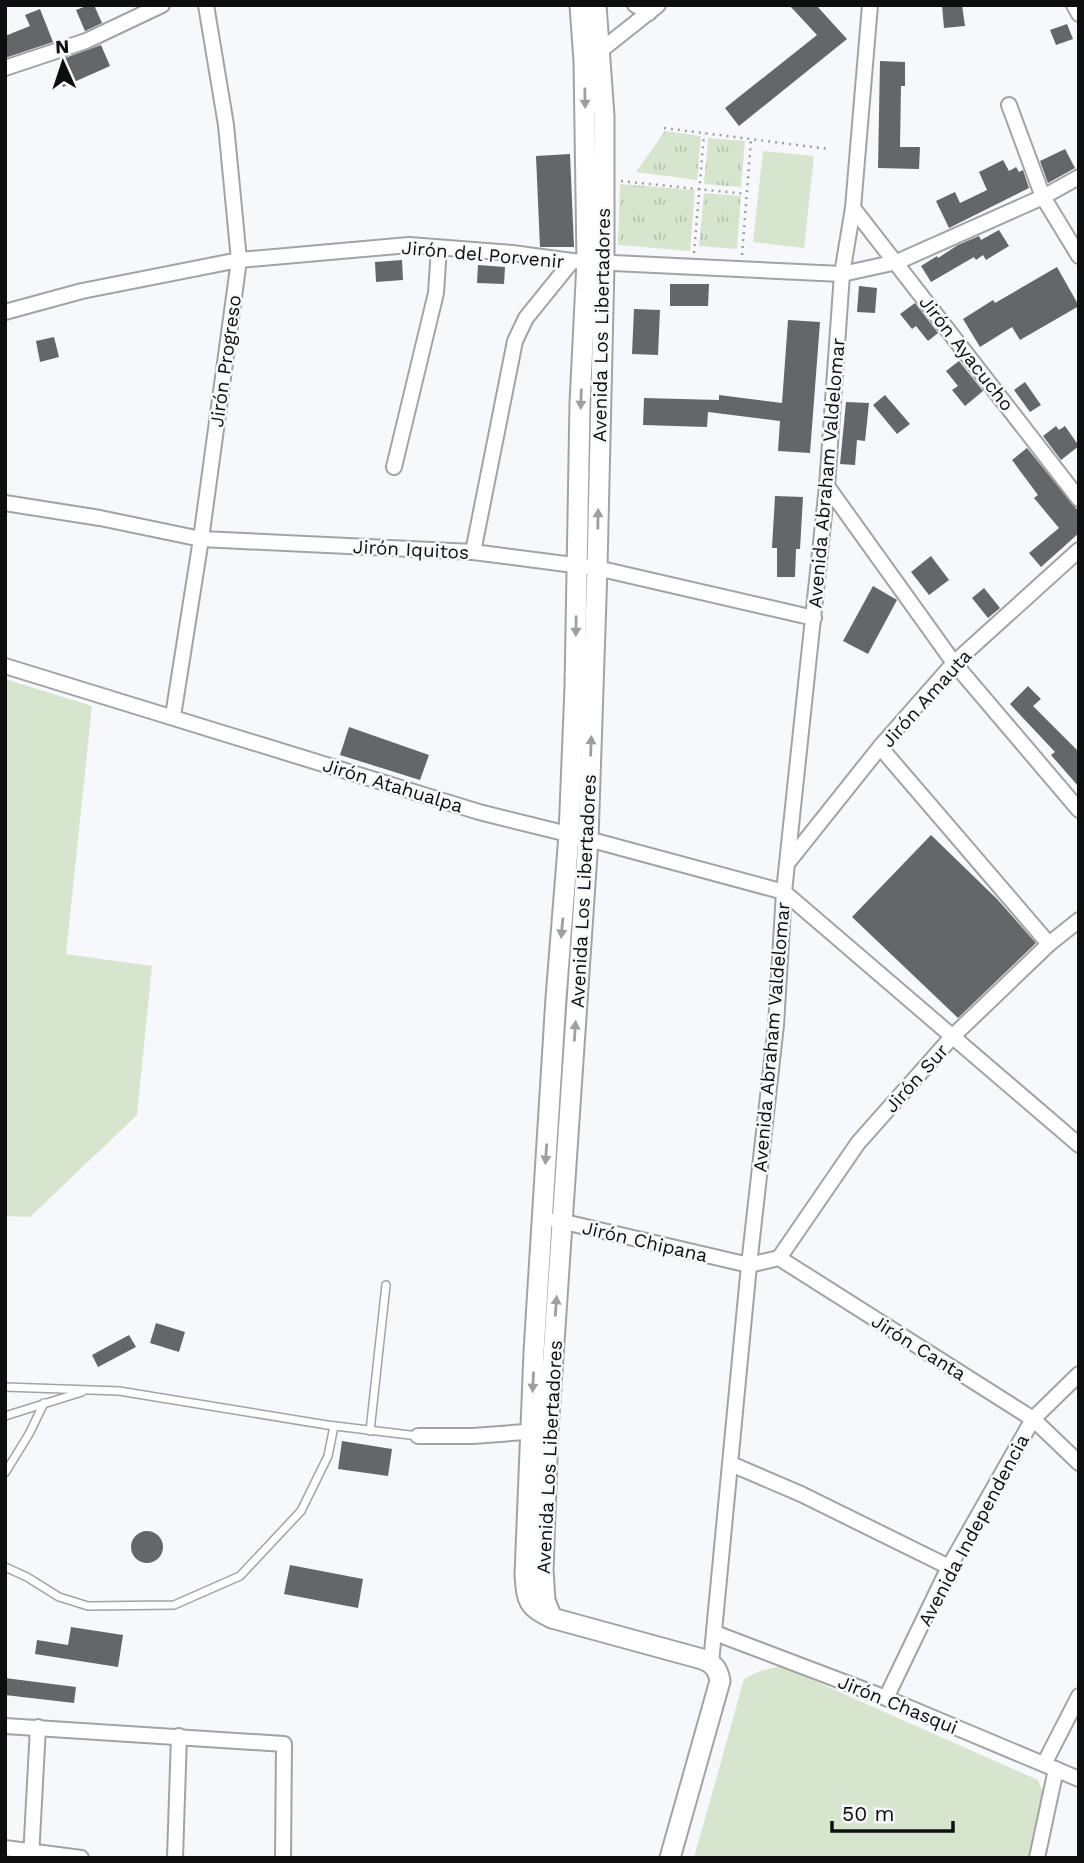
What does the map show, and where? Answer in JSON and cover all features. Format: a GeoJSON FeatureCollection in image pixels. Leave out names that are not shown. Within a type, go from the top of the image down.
{"type":"FeatureCollection","features":[{"type":"Feature","properties":{"kind":"street"},"geometry":{"type":"LineString","coordinates":[[5,68],[86,41],[162,5]]}},
{"type":"Feature","properties":{"kind":"street","name":"Jirón Progreso"},"geometry":{"type":"LineString","coordinates":[[173,716],[201,539],[239,260],[226,125],[206,5]]}},
{"type":"Feature","properties":{"kind":"street","name":"Avenida Los Libertadores"},"geometry":{"type":"LineString","coordinates":[[539,1431],[562,1221],[569,1125],[579,837],[597,568],[588,262],[603,180],[604,116],[580,5]]}},
{"type":"Feature","properties":{"kind":"street","name":"Avenida Los Libertadores"},"geometry":{"type":"LineString","coordinates":[[596,5],[588,262],[580,403],[577,565],[579,837],[551,1070],[542,1218],[539,1431],[543,1579],[545,1601],[552,1618],[711,1662]]}},
{"type":"Feature","properties":{"kind":"street"},"geometry":{"type":"LineString","coordinates":[[635,5],[653,9]]}},
{"type":"Feature","properties":{"kind":"street","name":"Avenida Abraham Valdelomar"},"geometry":{"type":"LineString","coordinates":[[670,1858],[720,1681],[718,1670],[711,1662],[749,1265],[776,1026],[784,892],[827,486],[842,274],[853,208],[870,5]]}},
{"type":"Feature","properties":{"kind":"street"},"geometry":{"type":"LineString","coordinates":[[1074,5],[1079,14]]}},
{"type":"Feature","properties":{"kind":"street"},"geometry":{"type":"LineString","coordinates":[[593,56],[653,9]]}},
{"type":"Feature","properties":{"kind":"street"},"geometry":{"type":"LineString","coordinates":[[1009,105],[1043,197],[1079,256]]}},
{"type":"Feature","properties":{"kind":"street","name":"Jirón del Porvenir"},"geometry":{"type":"LineString","coordinates":[[5,312],[82,291],[239,260],[409,245],[588,262],[842,274],[897,262],[1043,197],[1079,177]]}},
{"type":"Feature","properties":{"kind":"street","name":"Jirón Ayacucho"},"geometry":{"type":"LineString","coordinates":[[853,208],[1079,499]]}},
{"type":"Feature","properties":{"kind":"street"},"geometry":{"type":"LineString","coordinates":[[394,467],[436,293],[439,248]]}},
{"type":"Feature","properties":{"kind":"street"},"geometry":{"type":"LineString","coordinates":[[473,552],[515,341],[526,318],[588,262]]}},
{"type":"Feature","properties":{"kind":"street"},"geometry":{"type":"LineString","coordinates":[[827,486],[954,663],[1079,810]]}},
{"type":"Feature","properties":{"kind":"street","name":"Jirón Iquitos"},"geometry":{"type":"LineString","coordinates":[[5,503],[100,518],[201,539],[473,552],[577,565],[814,618]]}},
{"type":"Feature","properties":{"kind":"street","name":"Jirón Amauta"},"geometry":{"type":"LineString","coordinates":[[789,861],[880,747],[954,663],[1079,550]]}},
{"type":"Feature","properties":{"kind":"street","name":"Jirón Atahualpa"},"geometry":{"type":"LineString","coordinates":[[5,666],[479,813],[784,892]]}},
{"type":"Feature","properties":{"kind":"street"},"geometry":{"type":"LineString","coordinates":[[880,747],[1049,944]]}},
{"type":"Feature","properties":{"kind":"street"},"geometry":{"type":"LineString","coordinates":[[784,892],[1079,1145]]}},
{"type":"Feature","properties":{"kind":"street","name":"Jirón Sur"},"geometry":{"type":"LineString","coordinates":[[779,1258],[858,1143],[952,1037],[1049,944],[1079,920]]}},
{"type":"Feature","properties":{"kind":"street"},"geometry":{"type":"LineString","coordinates":[[551,1070],[572,1072]]}},
{"type":"Feature","properties":{"kind":"street"},"geometry":{"type":"LineString","coordinates":[[548,1124],[569,1125]]}},
{"type":"Feature","properties":{"kind":"street","name":"Jirón Chipana"},"geometry":{"type":"LineString","coordinates":[[542,1218],[749,1265]]}},
{"type":"Feature","properties":{"kind":"street"},"geometry":{"type":"LineString","coordinates":[[749,1265],[779,1258]]}},
{"type":"Feature","properties":{"kind":"street","name":"Jirón Canta"},"geometry":{"type":"LineString","coordinates":[[779,1258],[1033,1419],[1079,1463]]}},
{"type":"Feature","properties":{"kind":"street","name":"Avenida Independencia"},"geometry":{"type":"LineString","coordinates":[[887,1698],[949,1567],[1033,1419],[1079,1374]]}},
{"type":"Feature","properties":{"kind":"street"},"geometry":{"type":"LineString","coordinates":[[418,1436],[473,1436],[539,1431]]}},
{"type":"Feature","properties":{"kind":"street"},"geometry":{"type":"LineString","coordinates":[[731,1464],[801,1494],[949,1567]]}},
{"type":"Feature","properties":{"kind":"street","name":"Jirón Chasqui"},"geometry":{"type":"LineString","coordinates":[[715,1633],[887,1698],[1079,1779]]}},
{"type":"Feature","properties":{"kind":"street"},"geometry":{"type":"LineString","coordinates":[[1037,1858],[1050,1766],[1079,1696]]}},
{"type":"Feature","properties":{"kind":"street"},"geometry":{"type":"LineString","coordinates":[[5,1726],[284,1744],[283,1858]]}},
{"type":"Feature","properties":{"kind":"street"},"geometry":{"type":"LineString","coordinates":[[31,1854],[38,1727]]}},
{"type":"Feature","properties":{"kind":"street"},"geometry":{"type":"LineString","coordinates":[[175,1858],[179,1736]]}},
{"type":"Feature","properties":{"kind":"street"},"geometry":{"type":"LineString","coordinates":[[5,1848],[31,1854],[81,1858]]}},
{"type":"Feature","properties":{"kind":"lane"},"geometry":{"type":"LineString","coordinates":[[370,1431],[386,1285]]}},
{"type":"Feature","properties":{"kind":"lane"},"geometry":{"type":"LineString","coordinates":[[5,1387],[119,1391],[334,1426],[418,1436]]}},
{"type":"Feature","properties":{"kind":"lane"},"geometry":{"type":"LineString","coordinates":[[5,1416],[90,1390]]}},
{"type":"Feature","properties":{"kind":"lane"},"geometry":{"type":"LineString","coordinates":[[5,1473],[44,1403]]}},
{"type":"Feature","properties":{"kind":"lane"},"geometry":{"type":"LineString","coordinates":[[5,1567],[59,1597],[88,1606],[174,1605],[240,1576],[301,1511],[328,1456],[334,1426]]}},
{"type":"Feature","properties":{"kind":"path"},"geometry":{"type":"LineString","coordinates":[[664,128],[829,149]]}},
{"type":"Feature","properties":{"kind":"path"},"geometry":{"type":"LineString","coordinates":[[692,267],[704,134]]}},
{"type":"Feature","properties":{"kind":"path"},"geometry":{"type":"LineString","coordinates":[[741,268],[751,140]]}},
{"type":"Feature","properties":{"kind":"path"},"geometry":{"type":"LineString","coordinates":[[603,180],[746,194]]}},
{"type":"Feature","properties":{"kind":"green space"},"geometry":{"type":"Polygon","coordinates":[[[665,131],[701,136],[697,180],[636,172],[665,131]]]}},
{"type":"Feature","properties":{"kind":"green space"},"geometry":{"type":"Polygon","coordinates":[[[708,138],[745,141],[741,187],[704,184],[708,138]]]}},
{"type":"Feature","properties":{"kind":"green space"},"geometry":{"type":"Polygon","coordinates":[[[763,151],[814,156],[804,248],[753,242],[763,151]]]}},
{"type":"Feature","properties":{"kind":"green space"},"geometry":{"type":"Polygon","coordinates":[[[620,184],[695,190],[690,251],[618,245],[620,184]]]}},
{"type":"Feature","properties":{"kind":"green space"},"geometry":{"type":"Polygon","coordinates":[[[704,193],[741,196],[737,249],[699,246],[704,193]]]}},
{"type":"Feature","properties":{"kind":"green space"},"geometry":{"type":"Polygon","coordinates":[[[5,679],[92,706],[66,954],[152,966],[137,1115],[30,1217],[5,1216],[5,679]]]}},
{"type":"Feature","properties":{"kind":"green space"},"geometry":{"type":"Polygon","coordinates":[[[781,1666],[1038,1780],[1044,1794],[1030,1858],[694,1858],[744,1679],[760,1671],[781,1666]]]}},
{"type":"Feature","properties":{"kind":"building"},"geometry":{"type":"Polygon","coordinates":[[[94,5],[102,23],[85,31],[76,10],[94,5]]]}},
{"type":"Feature","properties":{"kind":"building"},"geometry":{"type":"Polygon","coordinates":[[[789,5],[816,5],[847,39],[739,126],[725,108],[817,35],[789,5]]]}},
{"type":"Feature","properties":{"kind":"building"},"geometry":{"type":"Polygon","coordinates":[[[942,5],[962,5],[965,26],[944,28],[942,5]]]}},
{"type":"Feature","properties":{"kind":"building"},"geometry":{"type":"Polygon","coordinates":[[[40,9],[53,42],[5,58],[5,36],[30,26],[25,15],[40,9]]]}},
{"type":"Feature","properties":{"kind":"building"},"geometry":{"type":"Polygon","coordinates":[[[1067,24],[1073,39],[1056,45],[1050,30],[1067,24]]]}},
{"type":"Feature","properties":{"kind":"building"},"geometry":{"type":"Polygon","coordinates":[[[101,45],[110,66],[63,87],[56,70],[68,64],[65,58],[101,45]]]}},
{"type":"Feature","properties":{"kind":"building"},"geometry":{"type":"Polygon","coordinates":[[[880,61],[905,62],[905,86],[901,86],[900,147],[920,147],[919,169],[878,168],[880,61]]]}},
{"type":"Feature","properties":{"kind":"building"},"geometry":{"type":"Polygon","coordinates":[[[1065,149],[1075,168],[1048,183],[1040,161],[1065,149]]]}},
{"type":"Feature","properties":{"kind":"building"},"geometry":{"type":"Polygon","coordinates":[[[570,154],[574,247],[540,247],[536,156],[570,154]]]}},
{"type":"Feature","properties":{"kind":"building"},"geometry":{"type":"Polygon","coordinates":[[[1003,160],[1009,171],[1016,167],[1019,172],[1023,170],[1029,188],[949,228],[936,201],[955,192],[960,203],[987,190],[979,172],[1003,160]]]}},
{"type":"Feature","properties":{"kind":"building"},"geometry":{"type":"Polygon","coordinates":[[[999,230],[1009,246],[986,260],[983,255],[976,260],[974,257],[931,282],[921,266],[958,245],[979,236],[981,240],[999,230]]]}},
{"type":"Feature","properties":{"kind":"building"},"geometry":{"type":"Polygon","coordinates":[[[402,260],[403,280],[376,282],[375,262],[402,260]]]}},
{"type":"Feature","properties":{"kind":"building"},"geometry":{"type":"Polygon","coordinates":[[[478,265],[505,267],[504,284],[477,283],[478,265]]]}},
{"type":"Feature","properties":{"kind":"building"},"geometry":{"type":"Polygon","coordinates":[[[1057,267],[1079,306],[1020,340],[1012,327],[980,347],[963,319],[993,300],[995,303],[1057,267]]]}},
{"type":"Feature","properties":{"kind":"building"},"geometry":{"type":"Polygon","coordinates":[[[670,284],[709,284],[708,306],[670,306],[670,284]]]}},
{"type":"Feature","properties":{"kind":"building"},"geometry":{"type":"Polygon","coordinates":[[[859,286],[877,288],[875,313],[857,312],[859,286]]]}},
{"type":"Feature","properties":{"kind":"building"},"geometry":{"type":"Polygon","coordinates":[[[915,303],[938,333],[928,341],[916,326],[912,329],[900,314],[915,303]]]}},
{"type":"Feature","properties":{"kind":"building"},"geometry":{"type":"Polygon","coordinates":[[[634,309],[660,310],[658,355],[632,354],[634,309]]]}},
{"type":"Feature","properties":{"kind":"building"},"geometry":{"type":"Polygon","coordinates":[[[788,320],[820,322],[810,453],[778,451],[780,421],[708,412],[707,427],[643,425],[644,398],[719,400],[719,395],[782,403],[788,320]]]}},
{"type":"Feature","properties":{"kind":"building"},"geometry":{"type":"Polygon","coordinates":[[[54,337],[59,357],[40,362],[36,341],[54,337]]]}},
{"type":"Feature","properties":{"kind":"building"},"geometry":{"type":"Polygon","coordinates":[[[959,361],[983,391],[965,406],[952,390],[958,386],[946,371],[959,361]]]}},
{"type":"Feature","properties":{"kind":"building"},"geometry":{"type":"Polygon","coordinates":[[[1025,382],[1041,405],[1030,412],[1014,390],[1025,382]]]}},
{"type":"Feature","properties":{"kind":"building"},"geometry":{"type":"Polygon","coordinates":[[[885,395],[910,424],[897,434],[873,405],[885,395]]]}},
{"type":"Feature","properties":{"kind":"building"},"geometry":{"type":"Polygon","coordinates":[[[846,402],[869,403],[865,441],[857,440],[855,465],[840,464],[846,402]]]}},
{"type":"Feature","properties":{"kind":"building"},"geometry":{"type":"Polygon","coordinates":[[[1056,426],[1059,430],[1065,426],[1079,446],[1061,460],[1043,436],[1056,426]]]}},
{"type":"Feature","properties":{"kind":"building"},"geometry":{"type":"Polygon","coordinates":[[[1027,448],[1079,512],[1079,533],[1041,567],[1029,553],[1059,528],[1034,498],[1038,495],[1012,460],[1027,448]]]}},
{"type":"Feature","properties":{"kind":"building"},"geometry":{"type":"Polygon","coordinates":[[[775,496],[803,497],[800,549],[796,549],[795,577],[777,577],[777,548],[772,548],[775,496]]]}},
{"type":"Feature","properties":{"kind":"building"},"geometry":{"type":"Polygon","coordinates":[[[931,556],[949,580],[929,595],[911,572],[931,556]]]}},
{"type":"Feature","properties":{"kind":"building"},"geometry":{"type":"Polygon","coordinates":[[[873,586],[897,600],[868,654],[843,641],[873,586]]]}},
{"type":"Feature","properties":{"kind":"building"},"geometry":{"type":"Polygon","coordinates":[[[984,588],[1000,608],[988,618],[972,598],[984,588]]]}},
{"type":"Feature","properties":{"kind":"building"},"geometry":{"type":"Polygon","coordinates":[[[1028,686],[1041,699],[1033,706],[1079,752],[1079,787],[1051,755],[1055,752],[1010,704],[1028,686]]]}},
{"type":"Feature","properties":{"kind":"building"},"geometry":{"type":"Polygon","coordinates":[[[349,727],[429,755],[420,780],[340,755],[349,727]]]}},
{"type":"Feature","properties":{"kind":"building"},"geometry":{"type":"Polygon","coordinates":[[[931,835],[997,899],[1036,943],[958,1018],[852,917],[931,835]]]}},
{"type":"Feature","properties":{"kind":"building"},"geometry":{"type":"Polygon","coordinates":[[[156,1323],[185,1332],[179,1352],[150,1343],[156,1323]]]}},
{"type":"Feature","properties":{"kind":"building"},"geometry":{"type":"Polygon","coordinates":[[[129,1335],[136,1347],[98,1367],[92,1355],[129,1335]]]}},
{"type":"Feature","properties":{"kind":"building"},"geometry":{"type":"Polygon","coordinates":[[[342,1441],[392,1449],[388,1476],[338,1469],[342,1441]]]}},
{"type":"Feature","properties":{"kind":"building"},"geometry":{"type":"Polygon","coordinates":[[[147,1531],[158,1536],[163,1547],[158,1558],[147,1563],[136,1558],[131,1547],[136,1536],[147,1531]]]}},
{"type":"Feature","properties":{"kind":"building"},"geometry":{"type":"Polygon","coordinates":[[[290,1565],[363,1579],[358,1608],[284,1594],[290,1565]]]}},
{"type":"Feature","properties":{"kind":"building"},"geometry":{"type":"Polygon","coordinates":[[[71,1627],[123,1635],[118,1667],[35,1654],[37,1640],[68,1645],[71,1627]]]}},
{"type":"Feature","properties":{"kind":"building"},"geometry":{"type":"Polygon","coordinates":[[[5,1678],[76,1687],[74,1703],[5,1695],[5,1678]]]}}]}
